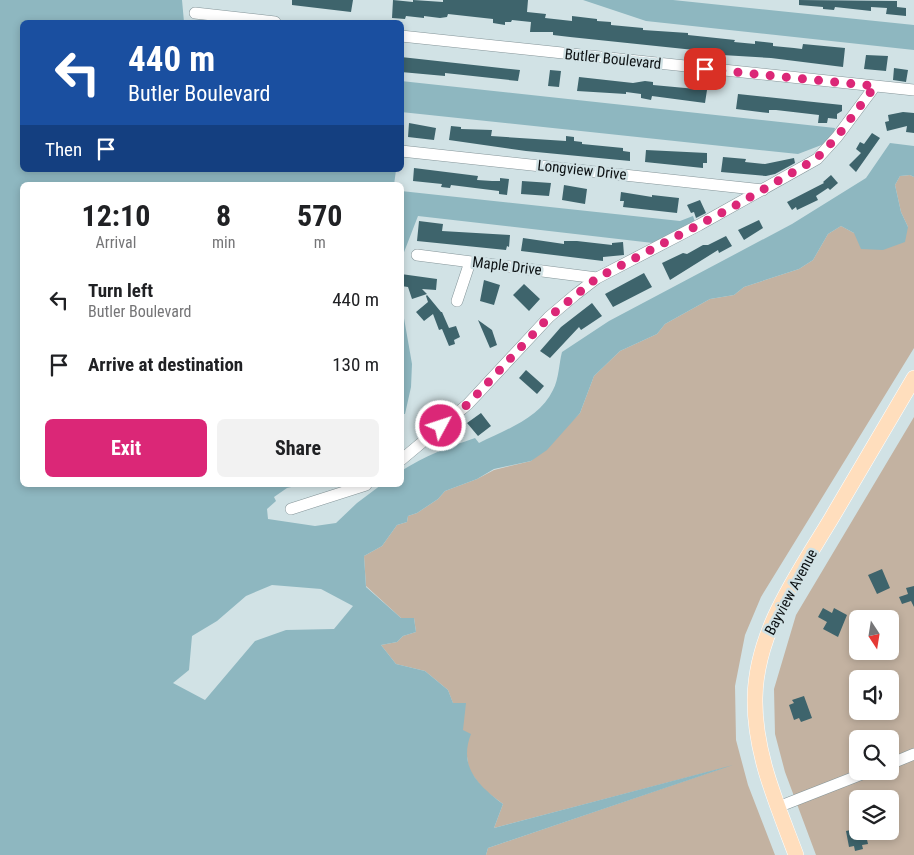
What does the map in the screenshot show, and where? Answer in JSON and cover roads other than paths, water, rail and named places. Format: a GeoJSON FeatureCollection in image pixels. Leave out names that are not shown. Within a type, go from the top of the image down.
{"type":"FeatureCollection","features":[{"type":"Feature","properties":{"kind":"main road","name":"Bayview Avenue"},"geometry":{"type":"LineString","coordinates":[[796,855],[760,751],[756,729],[756,682],[766,636],[789,590],[914,378]]}},
{"type":"Feature","properties":{"kind":"street"},"geometry":{"type":"LineString","coordinates":[[195,13],[234,20]]}},
{"type":"Feature","properties":{"kind":"street","name":"Butler Boulevard"},"geometry":{"type":"LineString","coordinates":[[404,36],[914,90]]}},
{"type":"Feature","properties":{"kind":"street"},"geometry":{"type":"LineString","coordinates":[[404,457],[468,404],[549,317],[597,278],[816,159],[827,149],[875,86]]}},
{"type":"Feature","properties":{"kind":"street","name":"Longview Drive"},"geometry":{"type":"LineString","coordinates":[[404,151],[762,190]]}},
{"type":"Feature","properties":{"kind":"street","name":"Maple Drive"},"geometry":{"type":"LineString","coordinates":[[417,255],[597,278]]}},
{"type":"Feature","properties":{"kind":"street"},"geometry":{"type":"LineString","coordinates":[[457,301],[470,262]]}},
{"type":"Feature","properties":{"kind":"street"},"geometry":{"type":"LineString","coordinates":[[291,509],[360,487]]}},
{"type":"Feature","properties":{"kind":"street"},"geometry":{"type":"LineString","coordinates":[[899,760],[914,754]]}},
{"type":"Feature","properties":{"kind":"street"},"geometry":{"type":"LineString","coordinates":[[778,807],[849,779]]}},
{"type":"Feature","properties":{"kind":"water"},"geometry":{"type":"Polygon","coordinates":[[[0,0],[182,0],[184,20],[20,20],[20,172],[396,172],[394,182],[20,182],[20,487],[291,487],[274,497],[276,501],[267,509],[268,519],[315,526],[336,523],[357,503],[378,487],[404,487],[404,469],[419,461],[475,438],[479,443],[531,416],[547,400],[555,386],[562,352],[609,321],[792,224],[866,178],[890,143],[914,146],[914,177],[910,175],[900,176],[895,185],[901,212],[908,227],[905,242],[883,250],[861,249],[854,233],[841,226],[828,234],[813,260],[799,269],[744,287],[734,295],[710,299],[665,324],[657,334],[620,351],[594,376],[580,413],[547,450],[531,461],[494,469],[477,479],[445,491],[438,499],[417,513],[408,516],[407,522],[397,525],[382,546],[364,556],[366,587],[401,618],[414,618],[416,632],[403,636],[397,642],[381,645],[396,664],[425,671],[448,690],[453,703],[466,703],[463,730],[471,734],[467,756],[469,766],[479,783],[503,804],[494,828],[733,765],[488,848],[486,855],[0,855],[0,0]],[[272,585],[246,596],[217,621],[192,636],[189,670],[173,683],[205,700],[255,641],[286,630],[334,629],[353,606],[321,589],[272,585]]]}},
{"type":"Feature","properties":{"kind":"water"},"geometry":{"type":"Polygon","coordinates":[[[583,0],[673,0],[914,25],[914,50],[646,21],[583,0]]]}},
{"type":"Feature","properties":{"kind":"water"},"geometry":{"type":"Polygon","coordinates":[[[404,81],[835,128],[832,141],[798,154],[404,112],[404,81]]]}},
{"type":"Feature","properties":{"kind":"water"},"geometry":{"type":"Polygon","coordinates":[[[404,191],[680,221],[693,216],[695,222],[653,243],[418,216],[404,252],[404,191]]]}},
{"type":"Feature","properties":{"kind":"water"},"geometry":{"type":"Polygon","coordinates":[[[404,318],[412,364],[411,387],[405,414],[404,318]]]}}]}
